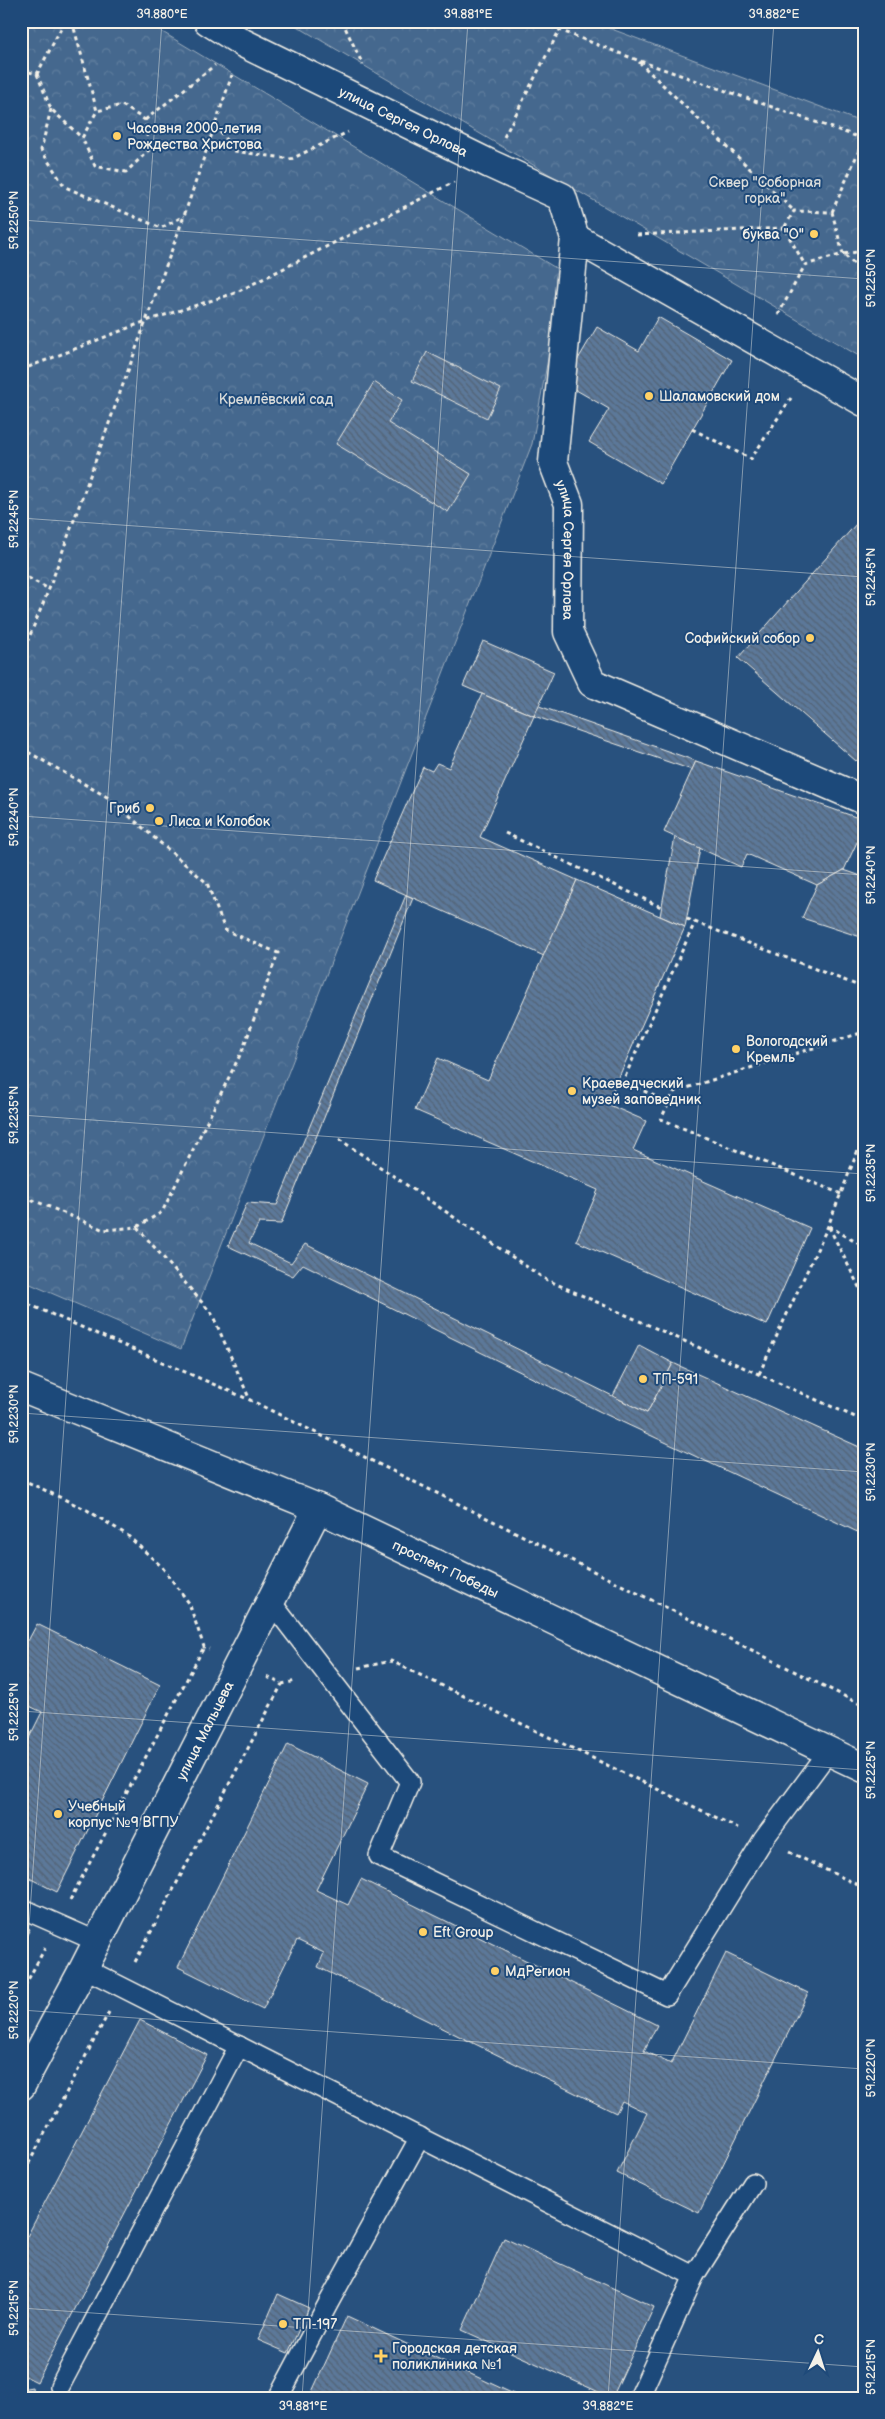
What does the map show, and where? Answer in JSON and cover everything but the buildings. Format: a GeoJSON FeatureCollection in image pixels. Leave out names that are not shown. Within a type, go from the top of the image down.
{"type":"FeatureCollection","features":[{"type":"Feature","properties":{"kind":"street","name":"улица Сергея Орлова"},"geometry":{"type":"LineString","coordinates":[[208,21],[243,43],[490,164],[562,197],[575,238],[553,462],[568,504],[568,632],[592,683],[864,800]]}},
{"type":"Feature","properties":{"kind":"street"},"geometry":{"type":"LineString","coordinates":[[575,238],[864,402]]}},
{"type":"Feature","properties":{"kind":"street","name":"проспект Победы"},"geometry":{"type":"LineString","coordinates":[[21,1387],[318,1508],[864,1768]]}},
{"type":"Feature","properties":{"kind":"street","name":"улица Мальцева"},"geometry":{"type":"LineString","coordinates":[[21,2086],[98,1942],[318,1508]]}},
{"type":"Feature","properties":{"kind":"lane"},"geometry":{"type":"LineString","coordinates":[[271,1602],[410,1782],[379,1856],[667,1995],[764,1840],[829,1751]]}},
{"type":"Feature","properties":{"kind":"lane"},"geometry":{"type":"LineString","coordinates":[[21,1908],[98,1942]]}},
{"type":"Feature","properties":{"kind":"lane"},"geometry":{"type":"LineString","coordinates":[[84,1968],[694,2276]]}},
{"type":"Feature","properties":{"kind":"lane"},"geometry":{"type":"LineString","coordinates":[[60,2386],[239,2046]]}},
{"type":"Feature","properties":{"kind":"lane"},"geometry":{"type":"LineString","coordinates":[[278,2398],[420,2137]]}},
{"type":"Feature","properties":{"kind":"lane"},"geometry":{"type":"LineString","coordinates":[[639,2398],[694,2276],[753,2183]]}},
{"type":"Feature","properties":{"kind":"path"},"geometry":{"type":"LineString","coordinates":[[65,21],[37,74],[51,109],[82,138],[96,166],[126,172],[149,150],[145,120],[122,105],[97,111]]}},
{"type":"Feature","properties":{"kind":"path"},"geometry":{"type":"LineString","coordinates":[[72,21],[97,111],[82,138]]}},
{"type":"Feature","properties":{"kind":"path"},"geometry":{"type":"LineString","coordinates":[[536,21],[637,60],[864,139],[832,212],[843,254],[864,274]]}},
{"type":"Feature","properties":{"kind":"path"},"geometry":{"type":"LineString","coordinates":[[21,370],[146,321],[235,293],[490,164],[559,31]]}},
{"type":"Feature","properties":{"kind":"path"},"geometry":{"type":"LineString","coordinates":[[145,120],[243,43]]}},
{"type":"Feature","properties":{"kind":"path"},"geometry":{"type":"LineString","coordinates":[[21,657],[49,589],[184,216],[243,43]]}},
{"type":"Feature","properties":{"kind":"path"},"geometry":{"type":"LineString","coordinates":[[637,60],[794,211],[832,212]]}},
{"type":"Feature","properties":{"kind":"path"},"geometry":{"type":"LineString","coordinates":[[21,70],[37,74]]}},
{"type":"Feature","properties":{"kind":"path"},"geometry":{"type":"LineString","coordinates":[[51,109],[41,150],[65,187],[160,228],[184,216]]}},
{"type":"Feature","properties":{"kind":"path"},"geometry":{"type":"LineString","coordinates":[[784,228],[794,211]]}},
{"type":"Feature","properties":{"kind":"path"},"geometry":{"type":"LineString","coordinates":[[635,235],[784,228]]}},
{"type":"Feature","properties":{"kind":"path"},"geometry":{"type":"LineString","coordinates":[[784,228],[805,264]]}},
{"type":"Feature","properties":{"kind":"path"},"geometry":{"type":"LineString","coordinates":[[762,344],[805,264],[843,254],[864,251]]}},
{"type":"Feature","properties":{"kind":"path"},"geometry":{"type":"LineString","coordinates":[[692,429],[751,459],[809,370]]}},
{"type":"Feature","properties":{"kind":"path"},"geometry":{"type":"LineString","coordinates":[[21,574],[49,589]]}},
{"type":"Feature","properties":{"kind":"path"},"geometry":{"type":"LineString","coordinates":[[21,748],[107,797],[207,882],[225,930],[278,953],[243,1049],[162,1212],[138,1227],[104,1230],[21,1195]]}},
{"type":"Feature","properties":{"kind":"path"},"geometry":{"type":"LineString","coordinates":[[504,833],[661,907]]}},
{"type":"Feature","properties":{"kind":"path"},"geometry":{"type":"LineString","coordinates":[[687,918],[864,988]]}},
{"type":"Feature","properties":{"kind":"path"},"geometry":{"type":"LineString","coordinates":[[669,1103],[623,1081],[695,922]]}},
{"type":"Feature","properties":{"kind":"path"},"geometry":{"type":"LineString","coordinates":[[841,1194],[661,1119],[674,1092],[864,1032]]}},
{"type":"Feature","properties":{"kind":"path"},"geometry":{"type":"LineString","coordinates":[[759,1374],[828,1226],[864,1135]]}},
{"type":"Feature","properties":{"kind":"path"},"geometry":{"type":"LineString","coordinates":[[339,1139],[545,1278],[864,1421]]}},
{"type":"Feature","properties":{"kind":"path"},"geometry":{"type":"LineString","coordinates":[[828,1226],[864,1247]]}},
{"type":"Feature","properties":{"kind":"path"},"geometry":{"type":"LineString","coordinates":[[828,1226],[864,1297]]}},
{"type":"Feature","properties":{"kind":"path"},"geometry":{"type":"LineString","coordinates":[[138,1227],[212,1314],[250,1400]]}},
{"type":"Feature","properties":{"kind":"path"},"geometry":{"type":"LineString","coordinates":[[21,1301],[250,1400],[864,1706]]}},
{"type":"Feature","properties":{"kind":"path"},"geometry":{"type":"LineString","coordinates":[[21,1479],[88,1510],[127,1535],[155,1561],[190,1603],[204,1647],[21,1994]]}},
{"type":"Feature","properties":{"kind":"path"},"geometry":{"type":"LineString","coordinates":[[204,1647],[282,1684],[391,1661],[864,1888]]}},
{"type":"Feature","properties":{"kind":"path"},"geometry":{"type":"LineString","coordinates":[[21,2178],[282,1684]]}},
{"type":"Feature","properties":{"kind":"green space","name":"Кремлёвский сад"},"geometry":{"type":"Polygon","coordinates":[[[21,21],[144,21],[564,273],[532,444],[181,1349],[21,1280],[21,21]]]}},
{"type":"Feature","properties":{"kind":"green space","name":"Сквер \"Соборная горка\""},"geometry":{"type":"Polygon","coordinates":[[[288,21],[590,21],[864,123],[864,359],[288,21]]]}},
{"type":"Feature","properties":{"kind":"place","name":"Часовня 2000-летия Рождества Христова"},"geometry":{"type":"Point","coordinates":[117,136]}},
{"type":"Feature","properties":{"kind":"place","name":"буква \"О\""},"geometry":{"type":"Point","coordinates":[814,234]}},
{"type":"Feature","properties":{"kind":"place","name":"Шаламовский дом"},"geometry":{"type":"Point","coordinates":[649,396]}},
{"type":"Feature","properties":{"kind":"place","name":"Софийский собор"},"geometry":{"type":"Point","coordinates":[810,638]}},
{"type":"Feature","properties":{"kind":"place","name":"Гриб"},"geometry":{"type":"Point","coordinates":[150,808]}},
{"type":"Feature","properties":{"kind":"place","name":"Лиса и Колобок"},"geometry":{"type":"Point","coordinates":[159,821]}},
{"type":"Feature","properties":{"kind":"place","name":"Вологодский Кремль"},"geometry":{"type":"Point","coordinates":[736,1049]}},
{"type":"Feature","properties":{"kind":"place","name":"Краеведческий музей заповедник"},"geometry":{"type":"Point","coordinates":[572,1091]}},
{"type":"Feature","properties":{"kind":"place","name":"ТП-591"},"geometry":{"type":"Point","coordinates":[643,1379]}},
{"type":"Feature","properties":{"kind":"place","name":"Учебный корпус №9 ВГПУ"},"geometry":{"type":"Point","coordinates":[58,1814]}},
{"type":"Feature","properties":{"kind":"place","name":"Eft Group"},"geometry":{"type":"Point","coordinates":[423,1932]}},
{"type":"Feature","properties":{"kind":"place","name":"МдРегион"},"geometry":{"type":"Point","coordinates":[495,1971]}},
{"type":"Feature","properties":{"kind":"place","name":"ТП-197"},"geometry":{"type":"Point","coordinates":[283,2324]}},
{"type":"Feature","properties":{"kind":"place","name":"Городская детская поликлиника №1"},"geometry":{"type":"Point","coordinates":[381,2356]}}]}
